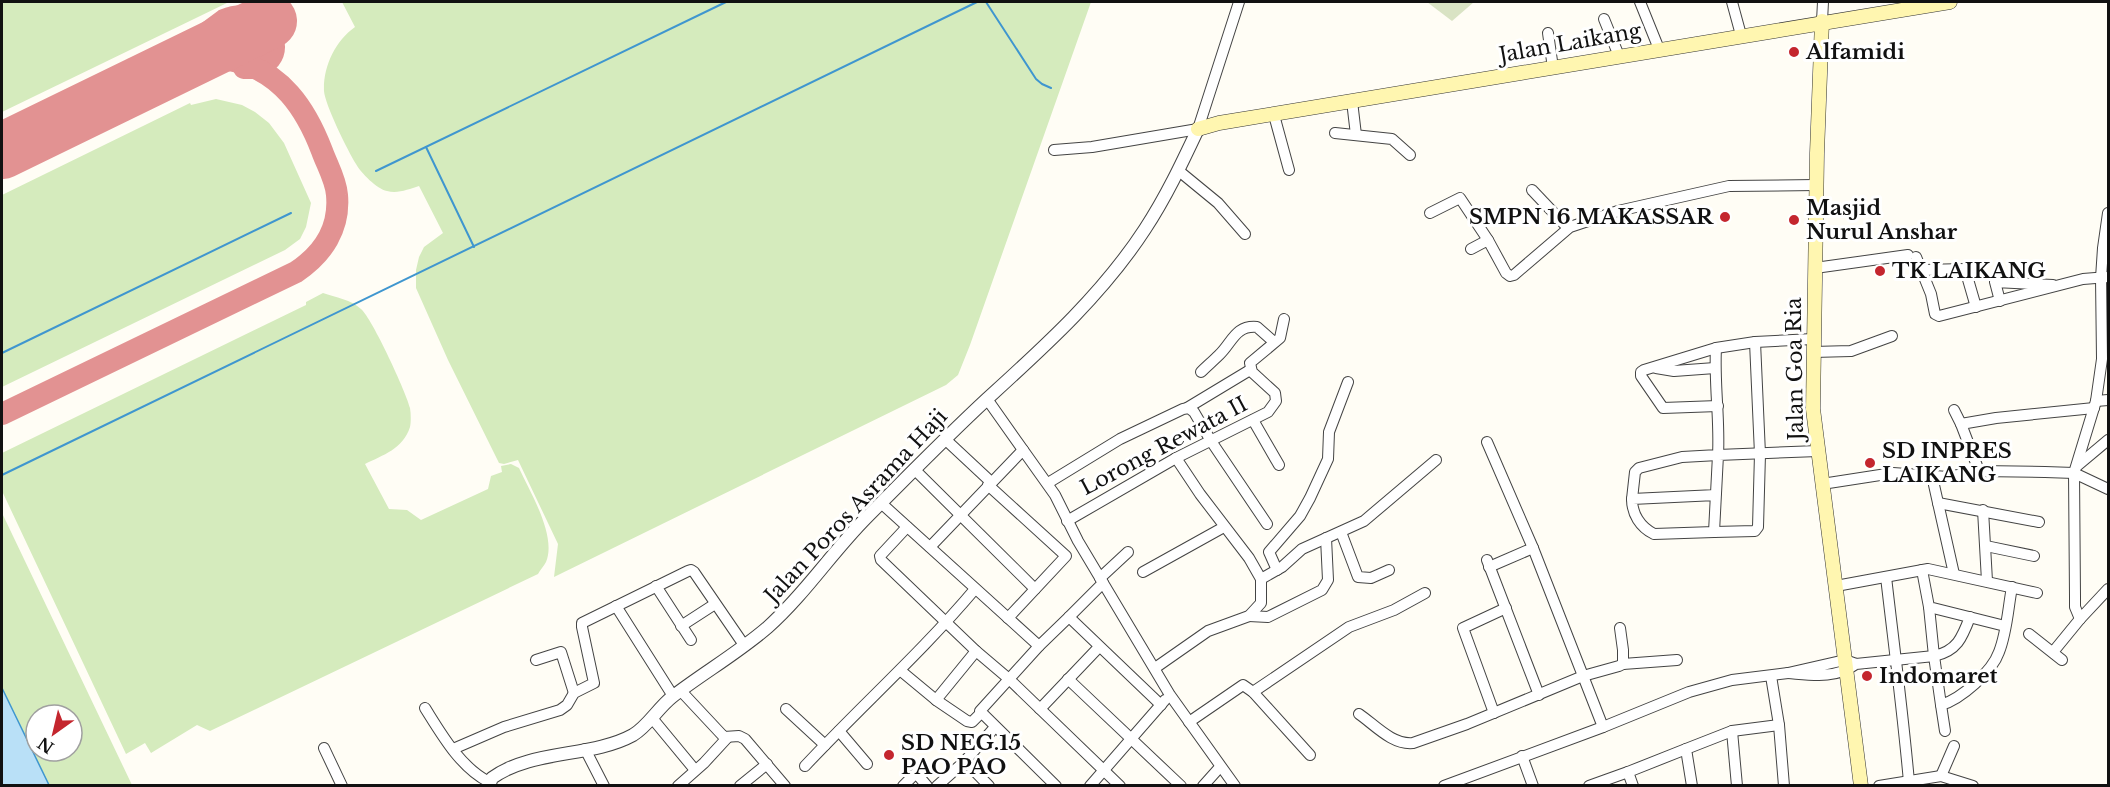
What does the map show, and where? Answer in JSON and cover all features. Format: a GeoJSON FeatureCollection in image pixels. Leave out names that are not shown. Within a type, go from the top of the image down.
{"type":"FeatureCollection","features":[{"type":"Feature","properties":{"kind":"main road","name":"Jalan Laikang"},"geometry":{"type":"LineString","coordinates":[[1198,129],[1219,123],[1822,21],[1950,2]]}},
{"type":"Feature","properties":{"kind":"main road","name":"Jalan Goa Ria"},"geometry":{"type":"LineString","coordinates":[[1822,21],[1816,185],[1813,409],[1836,586],[1849,665],[1861,786]]}},
{"type":"Feature","properties":{"kind":"street"},"geometry":{"type":"LineString","coordinates":[[1054,150],[1092,147],[1198,129],[1239,2]]}},
{"type":"Feature","properties":{"kind":"street"},"geometry":{"type":"LineString","coordinates":[[1640,2],[1659,50]]}},
{"type":"Feature","properties":{"kind":"street"},"geometry":{"type":"LineString","coordinates":[[1732,2],[1741,35]]}},
{"type":"Feature","properties":{"kind":"street"},"geometry":{"type":"LineString","coordinates":[[1822,21],[1823,2]]}},
{"type":"Feature","properties":{"kind":"street"},"geometry":{"type":"LineString","coordinates":[[1604,19],[1619,56]]}},
{"type":"Feature","properties":{"kind":"street"},"geometry":{"type":"LineString","coordinates":[[1548,33],[1553,68]]}},
{"type":"Feature","properties":{"kind":"street"},"geometry":{"type":"LineString","coordinates":[[1353,101],[1356,135]]}},
{"type":"Feature","properties":{"kind":"street"},"geometry":{"type":"LineString","coordinates":[[1274,115],[1289,170]]}},
{"type":"Feature","properties":{"kind":"street","name":"Jalan Poros Asrama Haji"},"geometry":{"type":"LineString","coordinates":[[489,784],[501,772],[521,765],[610,744],[632,735],[677,694],[776,619],[881,503],[987,399],[1036,356],[1094,296],[1146,227],[1179,171],[1198,129]]}},
{"type":"Feature","properties":{"kind":"street"},"geometry":{"type":"LineString","coordinates":[[1335,134],[1392,139],[1410,155]]}},
{"type":"Feature","properties":{"kind":"street"},"geometry":{"type":"LineString","coordinates":[[1179,171],[1218,202],[1245,234]]}},
{"type":"Feature","properties":{"kind":"street"},"geometry":{"type":"LineString","coordinates":[[1430,213],[1460,198],[1510,276],[1568,228],[1618,211],[1719,187],[1816,185]]}},
{"type":"Feature","properties":{"kind":"street"},"geometry":{"type":"LineString","coordinates":[[1532,190],[1568,228]]}},
{"type":"Feature","properties":{"kind":"street"},"geometry":{"type":"LineString","coordinates":[[2080,618],[2074,597],[2075,470],[2095,404],[2105,359],[2106,235],[2109,213]]}},
{"type":"Feature","properties":{"kind":"street"},"geometry":{"type":"LineString","coordinates":[[1471,249],[1488,240]]}},
{"type":"Feature","properties":{"kind":"street"},"geometry":{"type":"LineString","coordinates":[[1815,268],[1912,256],[1922,270],[1936,315],[2056,286],[2105,277]]}},
{"type":"Feature","properties":{"kind":"street"},"geometry":{"type":"LineString","coordinates":[[1922,270],[1965,269],[1976,307]]}},
{"type":"Feature","properties":{"kind":"street"},"geometry":{"type":"LineString","coordinates":[[2000,301],[1995,282],[2047,283],[2056,286]]}},
{"type":"Feature","properties":{"kind":"street","name":"Lorong Rewata II"},"geometry":{"type":"LineString","coordinates":[[1067,521],[1176,458],[1268,412],[1274,405],[1276,397],[1269,386],[1250,370],[1250,363],[1282,335],[1284,319]]}},
{"type":"Feature","properties":{"kind":"street"},"geometry":{"type":"LineString","coordinates":[[1201,372],[1242,328],[1257,327],[1274,342]]}},
{"type":"Feature","properties":{"kind":"street"},"geometry":{"type":"LineString","coordinates":[[1718,406],[1663,408],[1641,376],[1644,370],[1716,348],[1755,342],[1813,345],[1851,351],[1892,336]]}},
{"type":"Feature","properties":{"kind":"street"},"geometry":{"type":"LineString","coordinates":[[1755,342],[1760,454],[1757,530],[1651,533],[1633,513],[1635,472],[1639,468],[1682,457],[1718,456],[1760,454],[1818,451]]}},
{"type":"Feature","properties":{"kind":"street"},"geometry":{"type":"LineString","coordinates":[[1714,532],[1718,456],[1716,348]]}},
{"type":"Feature","properties":{"kind":"street"},"geometry":{"type":"LineString","coordinates":[[1655,367],[1674,371],[1715,369]]}},
{"type":"Feature","properties":{"kind":"street"},"geometry":{"type":"LineString","coordinates":[[1048,483],[1120,440],[1187,408],[1250,370]]}},
{"type":"Feature","properties":{"kind":"street"},"geometry":{"type":"LineString","coordinates":[[1277,570],[1269,552],[1300,516],[1310,498],[1328,459],[1329,432],[1348,382]]}},
{"type":"Feature","properties":{"kind":"street"},"geometry":{"type":"LineString","coordinates":[[987,399],[1048,483],[1078,542],[1170,695],[1234,786]]}},
{"type":"Feature","properties":{"kind":"street"},"geometry":{"type":"LineString","coordinates":[[1961,424],[2109,400]]}},
{"type":"Feature","properties":{"kind":"street"},"geometry":{"type":"LineString","coordinates":[[1187,408],[1194,412],[1210,441],[1267,524]]}},
{"type":"Feature","properties":{"kind":"street"},"geometry":{"type":"LineString","coordinates":[[1954,410],[1979,471]]}},
{"type":"Feature","properties":{"kind":"street"},"geometry":{"type":"LineString","coordinates":[[1253,420],[1279,465]]}},
{"type":"Feature","properties":{"kind":"street"},"geometry":{"type":"LineString","coordinates":[[946,440],[1065,556]]}},
{"type":"Feature","properties":{"kind":"street"},"geometry":{"type":"LineString","coordinates":[[2075,470],[2109,440]]}},
{"type":"Feature","properties":{"kind":"street"},"geometry":{"type":"LineString","coordinates":[[1487,442],[1533,548],[1603,726]]}},
{"type":"Feature","properties":{"kind":"street"},"geometry":{"type":"LineString","coordinates":[[930,547],[1023,450]]}},
{"type":"Feature","properties":{"kind":"street"},"geometry":{"type":"LineString","coordinates":[[1176,458],[1224,527],[1249,558],[1261,579],[1260,603],[1249,616]]}},
{"type":"Feature","properties":{"kind":"street"},"geometry":{"type":"LineString","coordinates":[[1261,579],[1277,570],[1302,549],[1364,521],[1436,460]]}},
{"type":"Feature","properties":{"kind":"street"},"geometry":{"type":"LineString","coordinates":[[914,470],[1035,589]]}},
{"type":"Feature","properties":{"kind":"street"},"geometry":{"type":"LineString","coordinates":[[1822,484],[1893,473],[1948,477],[1979,471],[2075,470],[2109,489]]}},
{"type":"Feature","properties":{"kind":"street"},"geometry":{"type":"LineString","coordinates":[[1934,485],[1954,574]]}},
{"type":"Feature","properties":{"kind":"street"},"geometry":{"type":"LineString","coordinates":[[1632,499],[1716,495]]}},
{"type":"Feature","properties":{"kind":"street"},"geometry":{"type":"LineString","coordinates":[[1938,502],[2039,522]]}},
{"type":"Feature","properties":{"kind":"street"},"geometry":{"type":"LineString","coordinates":[[881,503],[1039,646]]}},
{"type":"Feature","properties":{"kind":"street"},"geometry":{"type":"LineString","coordinates":[[1983,510],[1987,581]]}},
{"type":"Feature","properties":{"kind":"street"},"geometry":{"type":"LineString","coordinates":[[907,526],[880,558],[1120,786]]}},
{"type":"Feature","properties":{"kind":"street"},"geometry":{"type":"LineString","coordinates":[[1143,572],[1224,527]]}},
{"type":"Feature","properties":{"kind":"street"},"geometry":{"type":"LineString","coordinates":[[1341,532],[1358,577],[1371,578],[1389,570]]}},
{"type":"Feature","properties":{"kind":"street"},"geometry":{"type":"LineString","coordinates":[[1155,668],[1208,631],[1249,616],[1268,617],[1322,590],[1328,580],[1326,538]]}},
{"type":"Feature","properties":{"kind":"street"},"geometry":{"type":"LineString","coordinates":[[1008,618],[1078,542]]}},
{"type":"Feature","properties":{"kind":"street"},"geometry":{"type":"LineString","coordinates":[[1986,546],[2034,556]]}},
{"type":"Feature","properties":{"kind":"street"},"geometry":{"type":"LineString","coordinates":[[1533,548],[1488,563],[1539,695]]}},
{"type":"Feature","properties":{"kind":"street"},"geometry":{"type":"LineString","coordinates":[[901,671],[936,700],[972,722],[981,713],[982,708],[1128,552]]}},
{"type":"Feature","properties":{"kind":"street"},"geometry":{"type":"LineString","coordinates":[[453,749],[504,727],[560,710],[567,705],[574,693],[594,683],[582,624],[691,570],[744,645]]}},
{"type":"Feature","properties":{"kind":"street"},"geometry":{"type":"LineString","coordinates":[[1836,586],[1922,570],[1935,570],[2037,593]]}},
{"type":"Feature","properties":{"kind":"street"},"geometry":{"type":"LineString","coordinates":[[1922,570],[1945,731]]}},
{"type":"Feature","properties":{"kind":"street"},"geometry":{"type":"LineString","coordinates":[[1886,577],[1895,660],[1903,704],[1909,782]]}},
{"type":"Feature","properties":{"kind":"street"},"geometry":{"type":"LineString","coordinates":[[656,586],[691,640]]}},
{"type":"Feature","properties":{"kind":"street"},"geometry":{"type":"LineString","coordinates":[[1941,705],[1957,699],[1988,669],[2000,651],[2012,587]]}},
{"type":"Feature","properties":{"kind":"street"},"geometry":{"type":"LineString","coordinates":[[805,766],[901,671],[975,589]]}},
{"type":"Feature","properties":{"kind":"street"},"geometry":{"type":"LineString","coordinates":[[2053,652],[2080,618],[2109,589]]}},
{"type":"Feature","properties":{"kind":"street"},"geometry":{"type":"LineString","coordinates":[[1253,692],[1349,627],[1394,610],[1425,593]]}},
{"type":"Feature","properties":{"kind":"street"},"geometry":{"type":"LineString","coordinates":[[681,626],[715,604]]}},
{"type":"Feature","properties":{"kind":"street"},"geometry":{"type":"LineString","coordinates":[[616,606],[677,694],[714,729],[727,738]]}},
{"type":"Feature","properties":{"kind":"street"},"geometry":{"type":"LineString","coordinates":[[1929,607],[2005,626]]}},
{"type":"Feature","properties":{"kind":"street"},"geometry":{"type":"LineString","coordinates":[[1494,713],[1463,628],[1506,608]]}},
{"type":"Feature","properties":{"kind":"street"},"geometry":{"type":"LineString","coordinates":[[1069,616],[1161,705]]}},
{"type":"Feature","properties":{"kind":"street"},"geometry":{"type":"LineString","coordinates":[[1444,786],[1713,684],[1788,673],[1822,676],[1849,665],[1934,656],[1952,650],[1959,644],[1970,617]]}},
{"type":"Feature","properties":{"kind":"street"},"geometry":{"type":"LineString","coordinates":[[1620,628],[1623,664]]}},
{"type":"Feature","properties":{"kind":"street"},"geometry":{"type":"LineString","coordinates":[[2029,634],[2062,660]]}},
{"type":"Feature","properties":{"kind":"street"},"geometry":{"type":"LineString","coordinates":[[1040,709],[1099,647]]}},
{"type":"Feature","properties":{"kind":"street"},"geometry":{"type":"LineString","coordinates":[[936,700],[976,651]]}},
{"type":"Feature","properties":{"kind":"street"},"geometry":{"type":"LineString","coordinates":[[536,660],[561,652],[574,693]]}},
{"type":"Feature","properties":{"kind":"street"},"geometry":{"type":"LineString","coordinates":[[1359,714],[1394,740],[1410,744],[1494,713],[1583,676],[1623,664],[1677,660]]}},
{"type":"Feature","properties":{"kind":"street"},"geometry":{"type":"LineString","coordinates":[[1771,676],[1785,786]]}},
{"type":"Feature","properties":{"kind":"street"},"geometry":{"type":"LineString","coordinates":[[1068,679],[1181,786]]}},
{"type":"Feature","properties":{"kind":"street"},"geometry":{"type":"LineString","coordinates":[[1189,722],[1242,685],[1253,692],[1310,755]]}},
{"type":"Feature","properties":{"kind":"street"},"geometry":{"type":"LineString","coordinates":[[1090,786],[1170,695]]}},
{"type":"Feature","properties":{"kind":"street"},"geometry":{"type":"LineString","coordinates":[[425,708],[453,749],[476,775],[489,784]]}},
{"type":"Feature","properties":{"kind":"street"},"geometry":{"type":"LineString","coordinates":[[786,709],[825,745]]}},
{"type":"Feature","properties":{"kind":"street"},"geometry":{"type":"LineString","coordinates":[[981,713],[1056,786]]}},
{"type":"Feature","properties":{"kind":"street"},"geometry":{"type":"LineString","coordinates":[[652,718],[695,771]]}},
{"type":"Feature","properties":{"kind":"street"},"geometry":{"type":"LineString","coordinates":[[1589,786],[1732,731],[1779,725]]}},
{"type":"Feature","properties":{"kind":"street"},"geometry":{"type":"LineString","coordinates":[[937,786],[965,761],[995,728]]}},
{"type":"Feature","properties":{"kind":"street"},"geometry":{"type":"LineString","coordinates":[[838,731],[867,764]]}},
{"type":"Feature","properties":{"kind":"street"},"geometry":{"type":"LineString","coordinates":[[1732,731],[1737,786]]}},
{"type":"Feature","properties":{"kind":"street"},"geometry":{"type":"LineString","coordinates":[[678,786],[727,738],[742,736],[785,786]]}},
{"type":"Feature","properties":{"kind":"street"},"geometry":{"type":"LineString","coordinates":[[1938,780],[1954,746]]}},
{"type":"Feature","properties":{"kind":"street"},"geometry":{"type":"LineString","coordinates":[[324,748],[342,786]]}},
{"type":"Feature","properties":{"kind":"street"},"geometry":{"type":"LineString","coordinates":[[585,749],[604,786]]}},
{"type":"Feature","properties":{"kind":"street"},"geometry":{"type":"LineString","coordinates":[[1686,749],[1692,786]]}},
{"type":"Feature","properties":{"kind":"street"},"geometry":{"type":"LineString","coordinates":[[1521,756],[1533,786]]}},
{"type":"Feature","properties":{"kind":"street"},"geometry":{"type":"LineString","coordinates":[[965,761],[989,786]]}},
{"type":"Feature","properties":{"kind":"street"},"geometry":{"type":"LineString","coordinates":[[740,786],[767,764]]}},
{"type":"Feature","properties":{"kind":"street"},"geometry":{"type":"LineString","coordinates":[[1203,786],[1220,767]]}},
{"type":"Feature","properties":{"kind":"street"},"geometry":{"type":"LineString","coordinates":[[1628,772],[1633,786]]}},
{"type":"Feature","properties":{"kind":"street"},"geometry":{"type":"LineString","coordinates":[[903,786],[916,773],[927,786]]}},
{"type":"Feature","properties":{"kind":"street"},"geometry":{"type":"LineString","coordinates":[[1879,786],[1938,780],[1973,786]]}},
{"type":"Feature","properties":{"kind":"green space"},"geometry":{"type":"Polygon","coordinates":[[[2,2],[229,2],[2,112],[2,2]]]}},
{"type":"Feature","properties":{"kind":"green space"},"geometry":{"type":"Polygon","coordinates":[[[342,2],[1091,2],[958,375],[946,385],[554,577],[558,544],[518,460],[499,463],[448,360],[416,288],[419,257],[424,247],[443,233],[419,186],[399,192],[387,191],[365,176],[358,168],[337,128],[325,98],[324,82],[328,64],[336,47],[355,27],[342,2]]]}},
{"type":"Feature","properties":{"kind":"green space"},"geometry":{"type":"Polygon","coordinates":[[[1427,2],[1474,2],[1452,21],[1427,2]]]}},
{"type":"Feature","properties":{"kind":"green space"},"geometry":{"type":"Polygon","coordinates":[[[216,99],[242,105],[255,112],[269,123],[284,143],[311,203],[306,227],[300,239],[285,250],[2,387],[2,195],[190,103],[191,105],[216,99]]]}},
{"type":"Feature","properties":{"kind":"green space"},"geometry":{"type":"Polygon","coordinates":[[[323,293],[353,303],[366,315],[403,388],[410,408],[410,427],[403,441],[392,450],[365,464],[389,509],[407,510],[421,520],[488,489],[491,476],[502,472],[501,466],[511,464],[519,468],[541,514],[548,540],[546,562],[538,574],[210,731],[197,725],[151,753],[145,743],[126,754],[2,491],[2,453],[306,305],[306,302],[323,293]]]}},
{"type":"Feature","properties":{"kind":"green space"},"geometry":{"type":"Polygon","coordinates":[[[2,513],[132,785],[49,785],[38,763],[84,763],[84,703],[24,703],[24,733],[2,688],[2,513]]]}},
{"type":"Feature","properties":{"kind":"water"},"geometry":{"type":"Polygon","coordinates":[[[2,688],[24,733],[24,763],[38,763],[49,785],[2,785],[2,688]]]}},
{"type":"Feature","properties":{"kind":"waterway"},"geometry":{"type":"LineString","coordinates":[[376,171],[726,2]]}},
{"type":"Feature","properties":{"kind":"waterway"},"geometry":{"type":"LineString","coordinates":[[2,475],[977,2]]}},
{"type":"Feature","properties":{"kind":"waterway"},"geometry":{"type":"LineString","coordinates":[[986,2],[1036,79],[1051,88]]}},
{"type":"Feature","properties":{"kind":"waterway"},"geometry":{"type":"LineString","coordinates":[[426,147],[474,247]]}},
{"type":"Feature","properties":{"kind":"waterway"},"geometry":{"type":"LineString","coordinates":[[2,353],[291,213]]}},
{"type":"Feature","properties":{"kind":"taxiway"},"geometry":{"type":"LineString","coordinates":[[135,86],[224,20],[241,16],[256,19],[266,27],[272,38],[274,49],[270,59],[260,66],[244,68]]}},
{"type":"Feature","properties":{"kind":"taxiway"},"geometry":{"type":"LineString","coordinates":[[2,414],[296,272],[314,257],[328,239],[336,218],[335,184],[316,135],[290,94],[265,73],[251,66],[229,60],[202,58],[171,68]]}},
{"type":"Feature","properties":{"kind":"runway"},"geometry":{"type":"LineString","coordinates":[[2,151],[269,21]]}},
{"type":"Feature","properties":{"kind":"place","name":"Alfamidi"},"geometry":{"type":"Point","coordinates":[1794,52]}},
{"type":"Feature","properties":{"kind":"place","name":"SMPN 16 MAKASSAR"},"geometry":{"type":"Point","coordinates":[1725,217]}},
{"type":"Feature","properties":{"kind":"place","name":"Masjid Nurul Anshar"},"geometry":{"type":"Point","coordinates":[1794,220]}},
{"type":"Feature","properties":{"kind":"place","name":"TK LAIKANG"},"geometry":{"type":"Point","coordinates":[1880,271]}},
{"type":"Feature","properties":{"kind":"place","name":"SD INPRES LAIKANG"},"geometry":{"type":"Point","coordinates":[1870,463]}},
{"type":"Feature","properties":{"kind":"place","name":"Indomaret"},"geometry":{"type":"Point","coordinates":[1867,676]}},
{"type":"Feature","properties":{"kind":"place","name":"SD NEG.15 PAO PAO"},"geometry":{"type":"Point","coordinates":[889,755]}}]}
